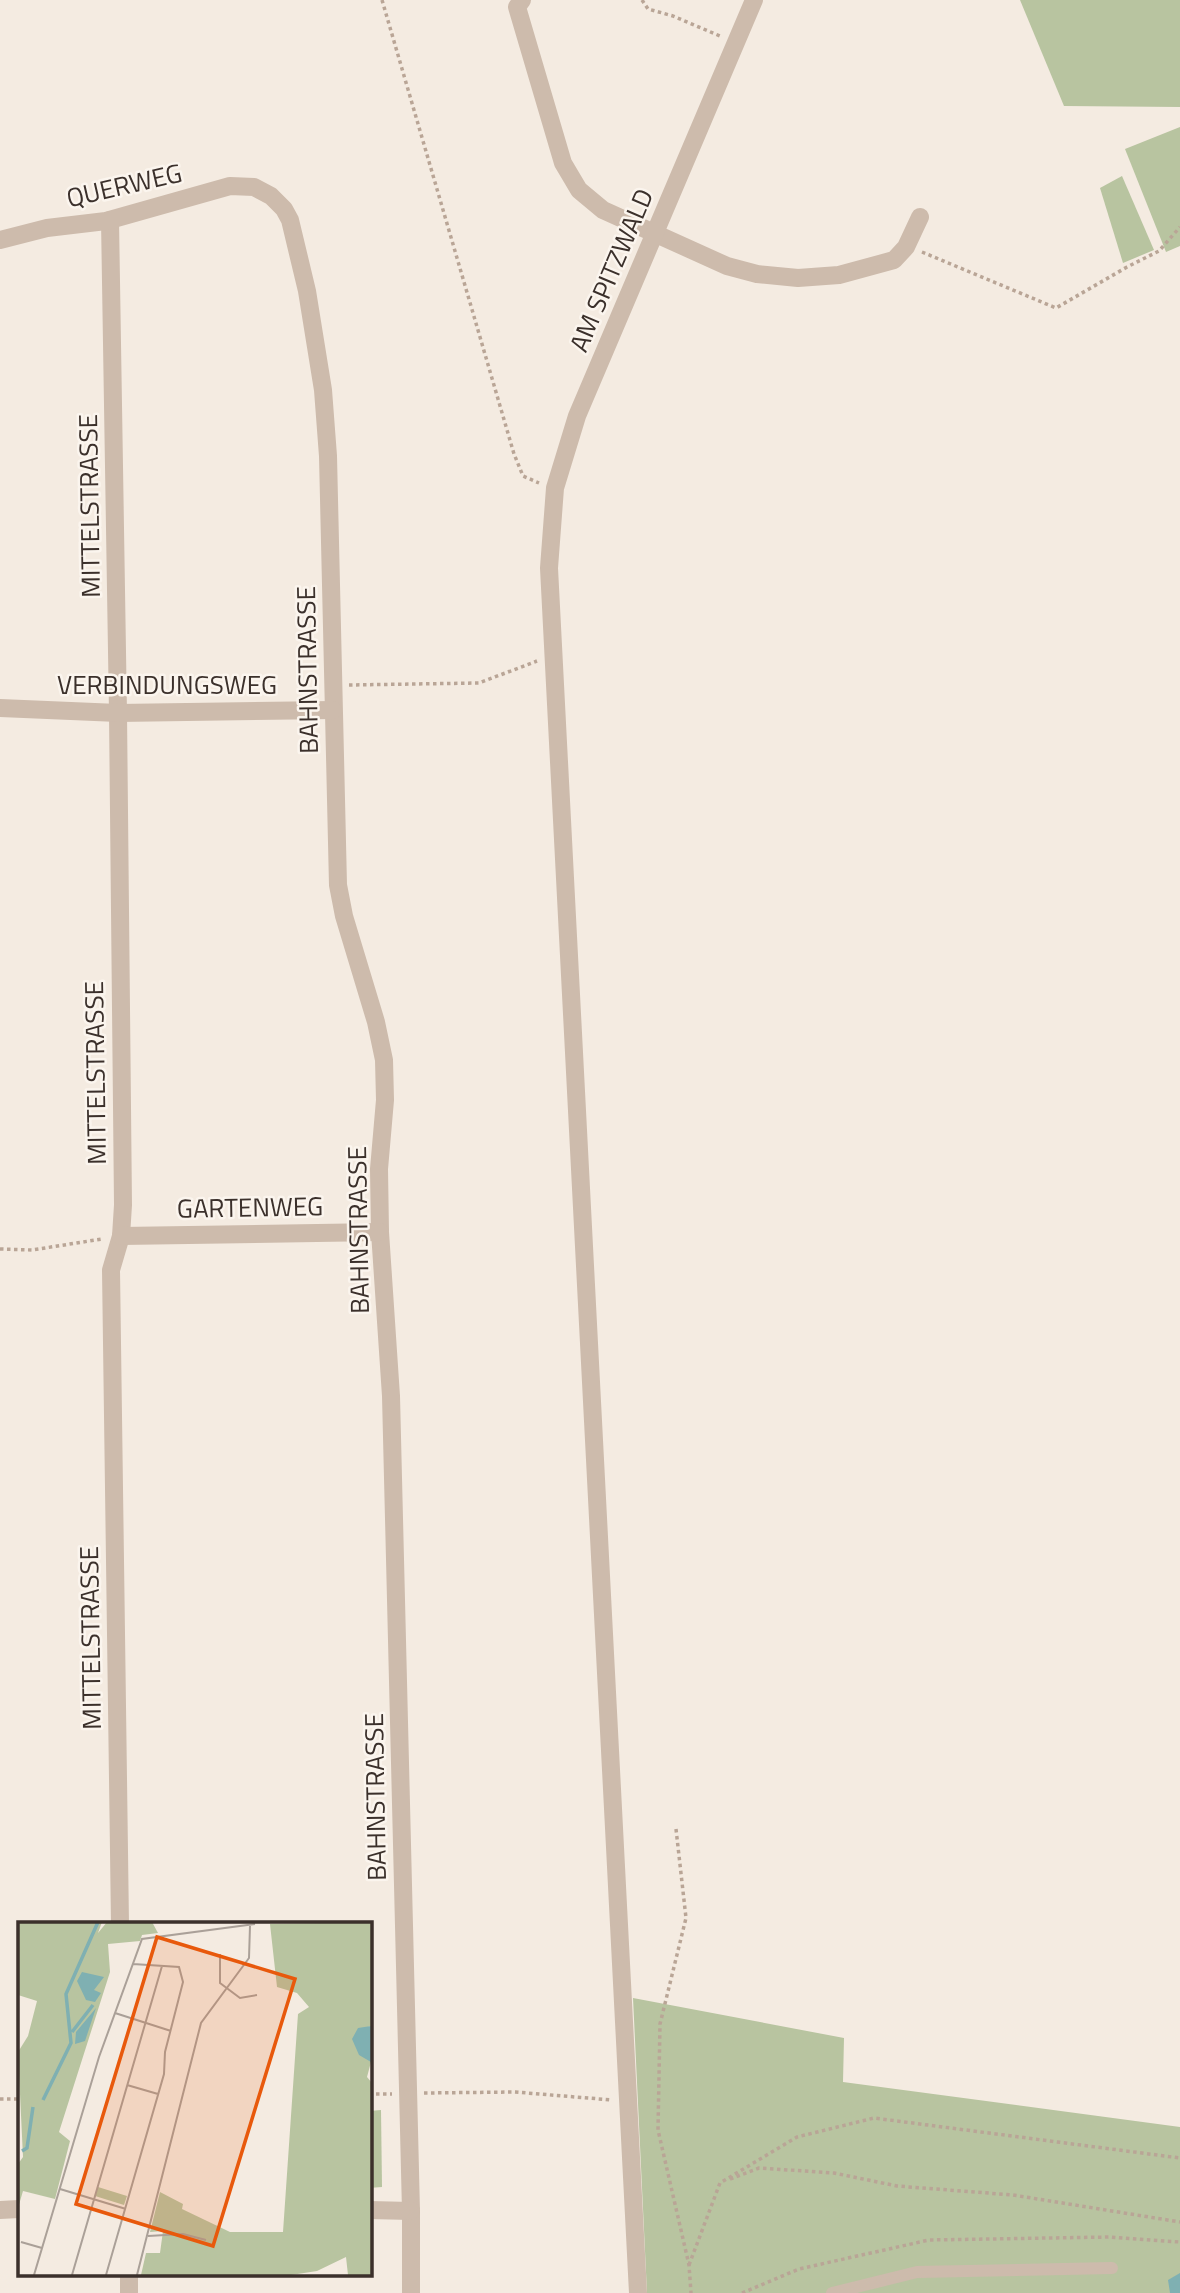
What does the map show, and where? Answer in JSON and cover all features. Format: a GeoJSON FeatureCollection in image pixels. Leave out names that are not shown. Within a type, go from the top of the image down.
{"type":"FeatureCollection","features":[{"type":"Feature","properties":{"kind":"street"},"geometry":{"type":"LineString","coordinates":[[522,0],[517,7],[559,154],[567,173],[579,190],[595,205],[727,266],[788,278],[829,276],[886,263],[897,257],[907,245],[920,216]]}},
{"type":"Feature","properties":{"kind":"street","name":"AM SPITZWALD"},"geometry":{"type":"LineString","coordinates":[[638,2293],[550,568],[555,488],[573,428],[754,0]]}},
{"type":"Feature","properties":{"kind":"street","name":"QUERWEG"},"geometry":{"type":"LineString","coordinates":[[0,240],[47,228],[110,220],[223,187],[242,185],[260,190]]}},
{"type":"Feature","properties":{"kind":"street","name":"BAHNSTRASSE"},"geometry":{"type":"LineString","coordinates":[[260,190],[280,204],[290,220],[319,357],[328,456],[338,885],[344,916],[376,1021],[384,1060],[385,1100],[379,1169],[380,1231],[391,1396],[411,2293]]}},
{"type":"Feature","properties":{"kind":"street","name":"MITTELSTRASSE"},"geometry":{"type":"LineString","coordinates":[[110,220],[123,1192],[121,1236],[111,1270],[120,1922]]}},
{"type":"Feature","properties":{"kind":"street","name":"VERBINDUNGSWEG"},"geometry":{"type":"LineString","coordinates":[[0,708],[118,713],[334,710]]}},
{"type":"Feature","properties":{"kind":"street","name":"GARTENWEG"},"geometry":{"type":"LineString","coordinates":[[121,1236],[380,1231]]}},
{"type":"Feature","properties":{"kind":"street"},"geometry":{"type":"LineString","coordinates":[[0,2210],[18,2210]]}},
{"type":"Feature","properties":{"kind":"street"},"geometry":{"type":"LineString","coordinates":[[371,2210],[411,2211]]}},
{"type":"Feature","properties":{"kind":"lane"},"geometry":{"type":"LineString","coordinates":[[832,2293],[916,2272],[1112,2269]]}},
{"type":"Feature","properties":{"kind":"path"},"geometry":{"type":"LineString","coordinates":[[382,0],[514,454],[523,476]]}},
{"type":"Feature","properties":{"kind":"path"},"geometry":{"type":"LineString","coordinates":[[642,0],[649,9],[673,16],[735,43]]}},
{"type":"Feature","properties":{"kind":"path"},"geometry":{"type":"LineString","coordinates":[[907,245],[1056,308],[1159,251],[1180,227]]}},
{"type":"Feature","properties":{"kind":"path"},"geometry":{"type":"LineString","coordinates":[[333,686],[479,683],[554,655]]}},
{"type":"Feature","properties":{"kind":"path"},"geometry":{"type":"LineString","coordinates":[[0,1249],[32,1250],[121,1236]]}},
{"type":"Feature","properties":{"kind":"path"},"geometry":{"type":"LineString","coordinates":[[676,1829],[686,1918],[660,2024],[658,2130],[689,2265],[691,2293]]}},
{"type":"Feature","properties":{"kind":"path"},"geometry":{"type":"LineString","coordinates":[[408,2093],[515,2092],[628,2101]]}},
{"type":"Feature","properties":{"kind":"path"},"geometry":{"type":"LineString","coordinates":[[0,2099],[18,2099]]}},
{"type":"Feature","properties":{"kind":"path"},"geometry":{"type":"LineString","coordinates":[[689,2265],[720,2183],[797,2137],[874,2118],[1180,2158]]}},
{"type":"Feature","properties":{"kind":"path"},"geometry":{"type":"LineString","coordinates":[[720,2183],[759,2168],[834,2173],[897,2186],[1013,2195],[1180,2222]]}},
{"type":"Feature","properties":{"kind":"path"},"geometry":{"type":"LineString","coordinates":[[742,2293],[799,2269],[929,2240],[1109,2237],[1180,2242]]}},
{"type":"Feature","properties":{"kind":"green space"},"geometry":{"type":"Polygon","coordinates":[[[1020,0],[1180,0],[1180,107],[1064,106],[1020,0]]]}},
{"type":"Feature","properties":{"kind":"green space"},"geometry":{"type":"Polygon","coordinates":[[[1180,127],[1180,246],[1166,252],[1125,149],[1180,127]]]}},
{"type":"Feature","properties":{"kind":"green space"},"geometry":{"type":"Polygon","coordinates":[[[1122,176],[1154,250],[1123,263],[1100,188],[1122,176]]]}},
{"type":"Feature","properties":{"kind":"green space"},"geometry":{"type":"Polygon","coordinates":[[[633,1998],[844,2038],[843,2082],[1180,2127],[1180,2293],[647,2293],[633,1998]]]}},
{"type":"Feature","properties":{"kind":"green space"},"geometry":{"type":"Polygon","coordinates":[[[381,2110],[382,2187],[371,2188],[371,2111],[381,2110]]]}},
{"type":"Feature","properties":{"kind":"water"},"geometry":{"type":"Polygon","coordinates":[[[1180,2273],[1180,2293],[1170,2293],[1168,2280],[1180,2273]]]}}]}
